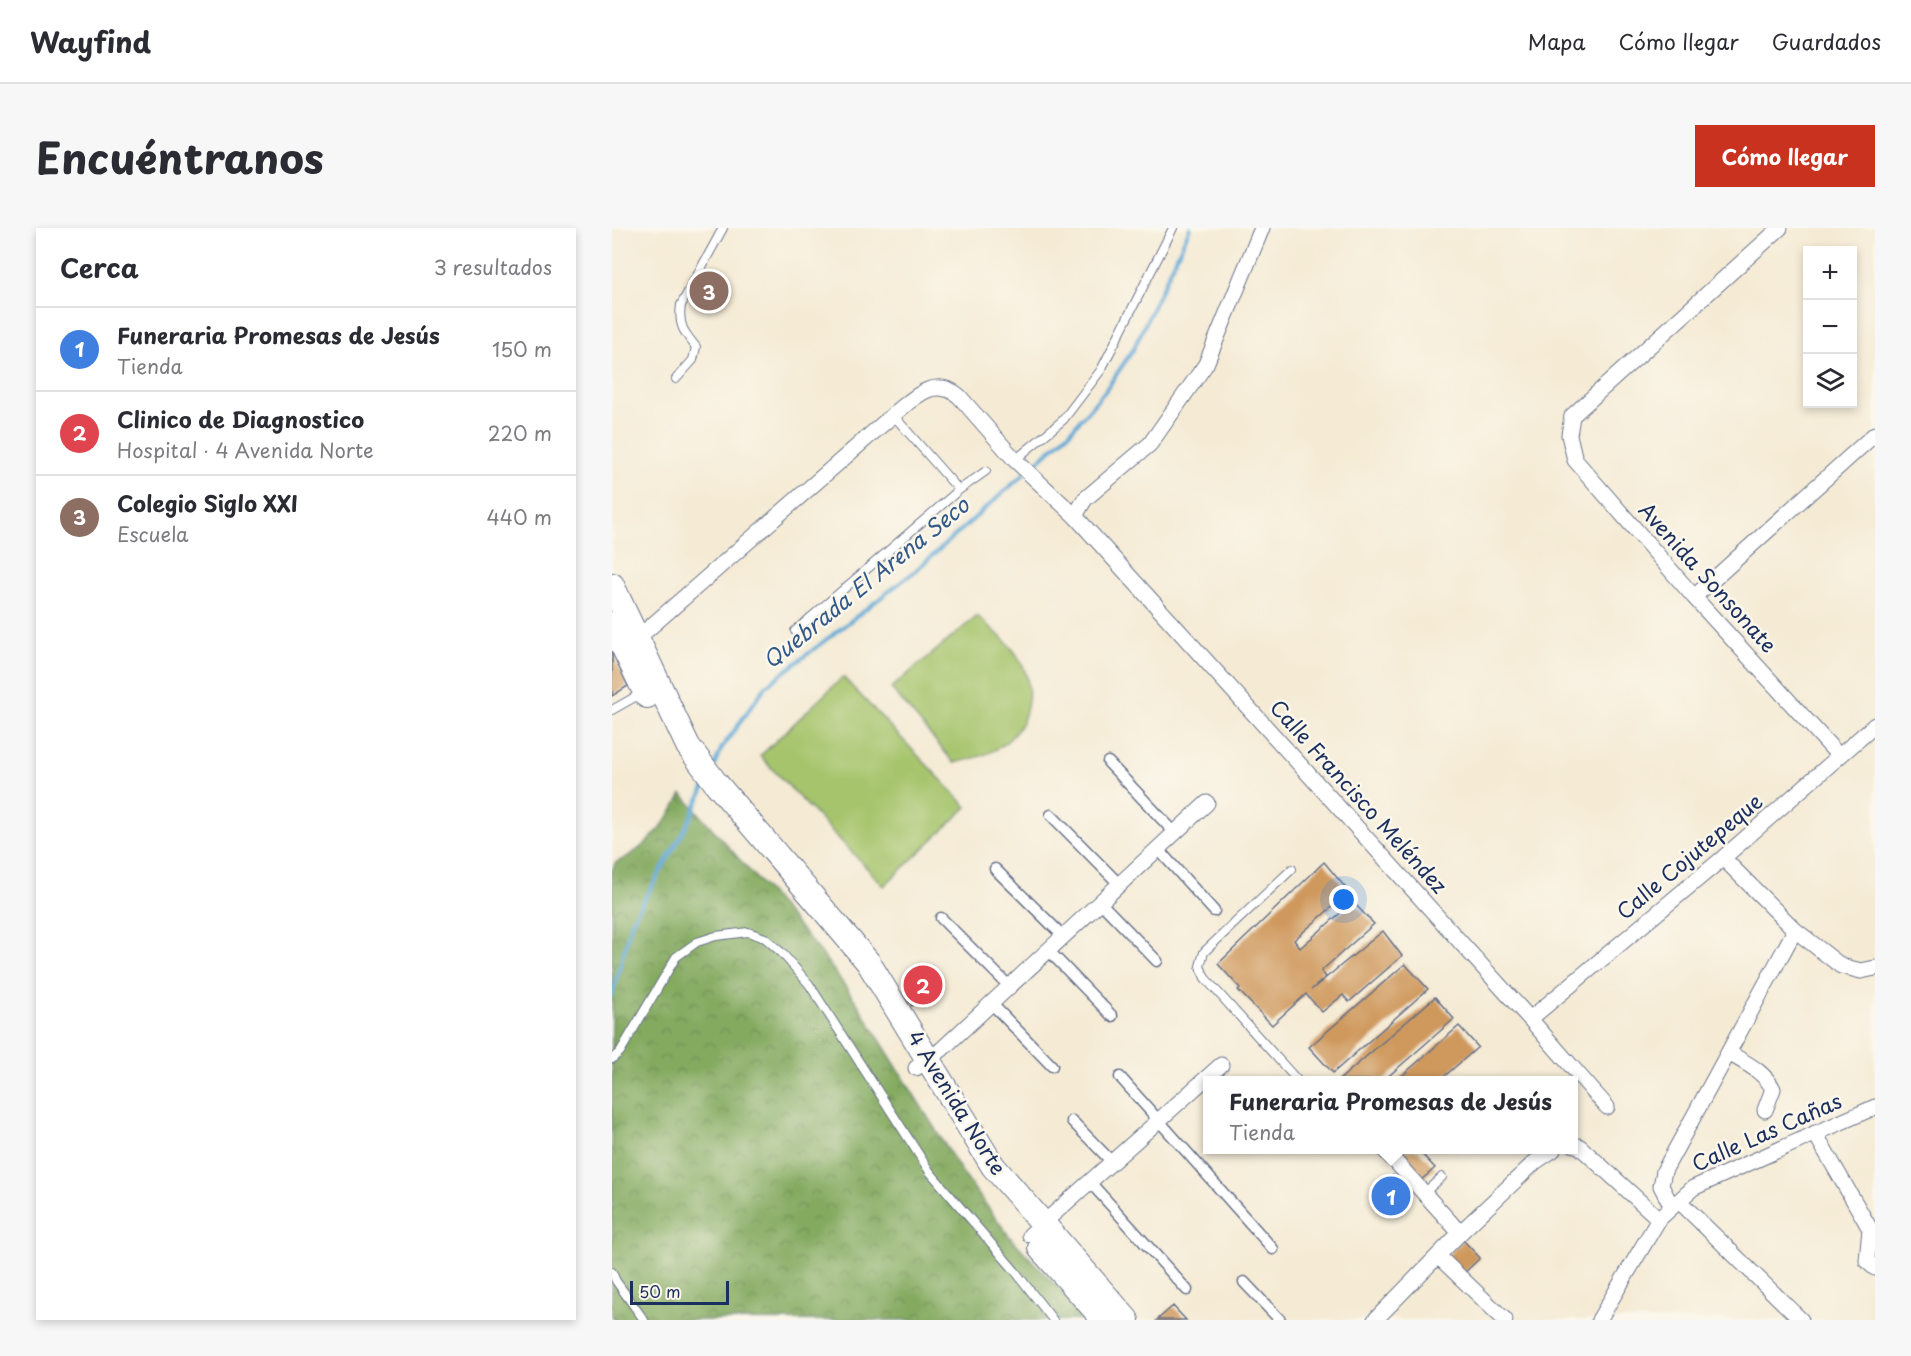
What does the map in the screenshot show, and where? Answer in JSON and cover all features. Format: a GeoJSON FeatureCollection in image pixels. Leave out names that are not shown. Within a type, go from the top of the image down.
{"type":"FeatureCollection","features":[{"type":"Feature","properties":{"kind":"main road"},"geometry":{"type":"LineString","coordinates":[[612,585],[632,644]]}},
{"type":"Feature","properties":{"kind":"main road"},"geometry":{"type":"LineString","coordinates":[[612,624],[632,644]]}},
{"type":"Feature","properties":{"kind":"main road","name":"4 Avenida Norte"},"geometry":{"type":"LineString","coordinates":[[632,644],[652,688],[688,746],[706,781],[868,962],[923,1064],[1036,1230],[1104,1320]]}},
{"type":"Feature","properties":{"kind":"main road","name":"4 Avenida Norte"},"geometry":{"type":"LineString","coordinates":[[1036,1230],[1127,1320]]}},
{"type":"Feature","properties":{"kind":"street"},"geometry":{"type":"LineString","coordinates":[[1076,516],[1085,499],[1150,444],[1206,364],[1262,228]]}},
{"type":"Feature","properties":{"kind":"street","name":"Avenida Sonsonate"},"geometry":{"type":"LineString","coordinates":[[1780,228],[1572,416],[1569,435],[1575,460],[1694,597],[1839,756]]}},
{"type":"Feature","properties":{"kind":"street","name":"Calle Francisco Meléndez"},"geometry":{"type":"LineString","coordinates":[[893,415],[928,389],[950,388],[1018,462],[1076,516],[1607,1107]]}},
{"type":"Feature","properties":{"kind":"street"},"geometry":{"type":"LineString","coordinates":[[632,644],[893,415]]}},
{"type":"Feature","properties":{"kind":"street"},"geometry":{"type":"LineString","coordinates":[[1694,597],[1875,434]]}},
{"type":"Feature","properties":{"kind":"street","name":"Calle Cojutepeque"},"geometry":{"type":"LineString","coordinates":[[1530,1019],[1723,858],[1875,725]]}},
{"type":"Feature","properties":{"kind":"street"},"geometry":{"type":"LineString","coordinates":[[1108,762],[1175,833]]}},
{"type":"Feature","properties":{"kind":"street"},"geometry":{"type":"LineString","coordinates":[[923,1064],[1207,803]]}},
{"type":"Feature","properties":{"kind":"street"},"geometry":{"type":"LineString","coordinates":[[1052,814],[1119,884]]}},
{"type":"Feature","properties":{"kind":"street"},"geometry":{"type":"LineString","coordinates":[[1158,849],[1214,911]]}},
{"type":"Feature","properties":{"kind":"street"},"geometry":{"type":"LineString","coordinates":[[1723,858],[1795,930],[1841,966],[1861,971],[1875,968]]}},
{"type":"Feature","properties":{"kind":"street"},"geometry":{"type":"LineString","coordinates":[[995,868],[1063,936]]}},
{"type":"Feature","properties":{"kind":"street"},"geometry":{"type":"LineString","coordinates":[[1100,902],[1157,961]]}},
{"type":"Feature","properties":{"kind":"street"},"geometry":{"type":"LineString","coordinates":[[940,918],[1009,986]]}},
{"type":"Feature","properties":{"kind":"street"},"geometry":{"type":"LineString","coordinates":[[1795,930],[1664,1171],[1660,1186],[1676,1204],[1801,1320]]}},
{"type":"Feature","properties":{"kind":"street"},"geometry":{"type":"LineString","coordinates":[[1048,950],[1112,1016]]}},
{"type":"Feature","properties":{"kind":"street"},"geometry":{"type":"LineString","coordinates":[[991,1003],[1052,1065]]}},
{"type":"Feature","properties":{"kind":"street"},"geometry":{"type":"LineString","coordinates":[[1729,1053],[1761,1073],[1768,1081],[1773,1089],[1765,1110]]}},
{"type":"Feature","properties":{"kind":"street"},"geometry":{"type":"LineString","coordinates":[[1209,1076],[1221,1065]]}},
{"type":"Feature","properties":{"kind":"street"},"geometry":{"type":"LineString","coordinates":[[1119,1077],[1273,1249]]}},
{"type":"Feature","properties":{"kind":"street"},"geometry":{"type":"LineString","coordinates":[[1036,1230],[1203,1081]]}},
{"type":"Feature","properties":{"kind":"street","name":"Calle Las Cañas"},"geometry":{"type":"LineString","coordinates":[[1599,1320],[1659,1219],[1693,1188],[1875,1107]]}},
{"type":"Feature","properties":{"kind":"street"},"geometry":{"type":"LineString","coordinates":[[1072,1121],[1111,1161]]}},
{"type":"Feature","properties":{"kind":"street"},"geometry":{"type":"LineString","coordinates":[[1815,1133],[1870,1228],[1867,1261],[1875,1268]]}},
{"type":"Feature","properties":{"kind":"street"},"geometry":{"type":"LineString","coordinates":[[1578,1146],[1659,1219]]}},
{"type":"Feature","properties":{"kind":"street"},"geometry":{"type":"LineString","coordinates":[[1389,1154],[1460,1233]]}},
{"type":"Feature","properties":{"kind":"street"},"geometry":{"type":"LineString","coordinates":[[1375,1320],[1460,1233],[1546,1154]]}},
{"type":"Feature","properties":{"kind":"street"},"geometry":{"type":"LineString","coordinates":[[1089,1181],[1187,1290]]}},
{"type":"Feature","properties":{"kind":"street"},"geometry":{"type":"LineString","coordinates":[[1438,1256],[1505,1320]]}},
{"type":"Feature","properties":{"kind":"street"},"geometry":{"type":"LineString","coordinates":[[1244,1282],[1280,1320]]}},
{"type":"Feature","properties":{"kind":"lane"},"geometry":{"type":"LineString","coordinates":[[676,379],[693,360],[696,347],[683,330],[679,319],[681,305],[723,228]]}},
{"type":"Feature","properties":{"kind":"lane"},"geometry":{"type":"LineString","coordinates":[[1018,462],[1063,420],[1101,370],[1173,228]]}},
{"type":"Feature","properties":{"kind":"lane"},"geometry":{"type":"LineString","coordinates":[[893,415],[959,490]]}},
{"type":"Feature","properties":{"kind":"lane"},"geometry":{"type":"LineString","coordinates":[[795,631],[959,490],[986,471]]}},
{"type":"Feature","properties":{"kind":"lane"},"geometry":{"type":"LineString","coordinates":[[612,710],[652,688]]}},
{"type":"Feature","properties":{"kind":"lane"},"geometry":{"type":"LineString","coordinates":[[1292,869],[1203,952],[1200,966],[1205,978],[1293,1076]]}},
{"type":"Feature","properties":{"kind":"lane"},"geometry":{"type":"LineString","coordinates":[[612,1059],[620,1052],[631,1029],[676,957],[697,942],[716,936],[747,932],[765,938],[782,953],[809,984],[930,1173],[1015,1271],[1053,1320]]}},
{"type":"Feature","properties":{"kind":"lane"},"geometry":{"type":"LineString","coordinates":[[1424,1193],[1442,1177]]}},
{"type":"Feature","properties":{"kind":"lane"},"geometry":{"type":"LineString","coordinates":[[612,1272],[644,1320]]}},
{"type":"Feature","properties":{"kind":"green space"},"geometry":{"type":"Polygon","coordinates":[[[977,616],[1006,642],[1021,662],[1026,674],[1028,699],[1021,723],[1005,743],[987,754],[954,763],[891,688],[977,616]]]}},
{"type":"Feature","properties":{"kind":"green space"},"geometry":{"type":"Polygon","coordinates":[[[843,677],[967,807],[884,886],[760,756],[843,677]]]}},
{"type":"Feature","properties":{"kind":"green space"},"geometry":{"type":"Polygon","coordinates":[[[682,794],[819,950],[857,1003],[963,1174],[1010,1237],[1081,1312],[1085,1320],[615,1320],[612,1316],[612,871],[615,863],[637,851],[646,843],[662,825],[682,794]]]}},
{"type":"Feature","properties":{"kind":"building"},"geometry":{"type":"Polygon","coordinates":[[[612,652],[628,686],[612,696],[612,652]]]}},
{"type":"Feature","properties":{"kind":"building"},"geometry":{"type":"Polygon","coordinates":[[[1324,862],[1349,892],[1294,940],[1300,948],[1353,902],[1374,924],[1321,971],[1326,977],[1311,990],[1383,931],[1402,956],[1349,1002],[1343,995],[1322,1012],[1306,994],[1272,1025],[1238,990],[1240,988],[1218,964],[1324,862]]]}},
{"type":"Feature","properties":{"kind":"building"},"geometry":{"type":"Polygon","coordinates":[[[1405,964],[1428,989],[1333,1073],[1309,1047],[1405,964]]]}},
{"type":"Feature","properties":{"kind":"building"},"geometry":{"type":"Polygon","coordinates":[[[931,966],[941,977],[912,1006],[904,992],[931,966]]]}},
{"type":"Feature","properties":{"kind":"building"},"geometry":{"type":"Polygon","coordinates":[[[1435,997],[1454,1019],[1389,1076],[1344,1076],[1435,997]]]}},
{"type":"Feature","properties":{"kind":"building"},"geometry":{"type":"Polygon","coordinates":[[[1459,1026],[1478,1047],[1445,1076],[1402,1076],[1459,1026]]]}},
{"type":"Feature","properties":{"kind":"building"},"geometry":{"type":"Polygon","coordinates":[[[1394,1154],[1422,1154],[1435,1168],[1419,1182],[1394,1154]]]}},
{"type":"Feature","properties":{"kind":"building"},"geometry":{"type":"Polygon","coordinates":[[[1393,1175],[1405,1189],[1390,1203],[1379,1189],[1393,1175]]]}},
{"type":"Feature","properties":{"kind":"building"},"geometry":{"type":"Polygon","coordinates":[[[1463,1240],[1480,1258],[1462,1275],[1446,1257],[1463,1240]]]}},
{"type":"Feature","properties":{"kind":"building"},"geometry":{"type":"Polygon","coordinates":[[[1173,1306],[1186,1320],[1157,1320],[1173,1306]]]}},
{"type":"Feature","properties":{"kind":"waterway","name":"Quebrada El Arena Seco"},"geometry":{"type":"LineString","coordinates":[[1030,469],[1070,432],[1105,391],[1133,350],[1190,228]]}},
{"type":"Feature","properties":{"kind":"waterway","name":"Quebrada El Arena Seco"},"geometry":{"type":"LineString","coordinates":[[714,766],[721,749],[766,686],[914,572],[1024,474]]}},
{"type":"Feature","properties":{"kind":"waterway","name":"Quebrada El Arena Seco"},"geometry":{"type":"LineString","coordinates":[[612,995],[632,921],[687,825],[706,784]]}},
{"type":"Feature","properties":{"kind":"place","name":"Colegio Siglo XXI"},"geometry":{"type":"Point","coordinates":[709,291]}},
{"type":"Feature","properties":{"kind":"place","name":"Clinico de Diagnostico"},"geometry":{"type":"Point","coordinates":[923,985]}},
{"type":"Feature","properties":{"kind":"place","name":"Funeraria Promesas de Jesús"},"geometry":{"type":"Point","coordinates":[1391,1196]}}]}
